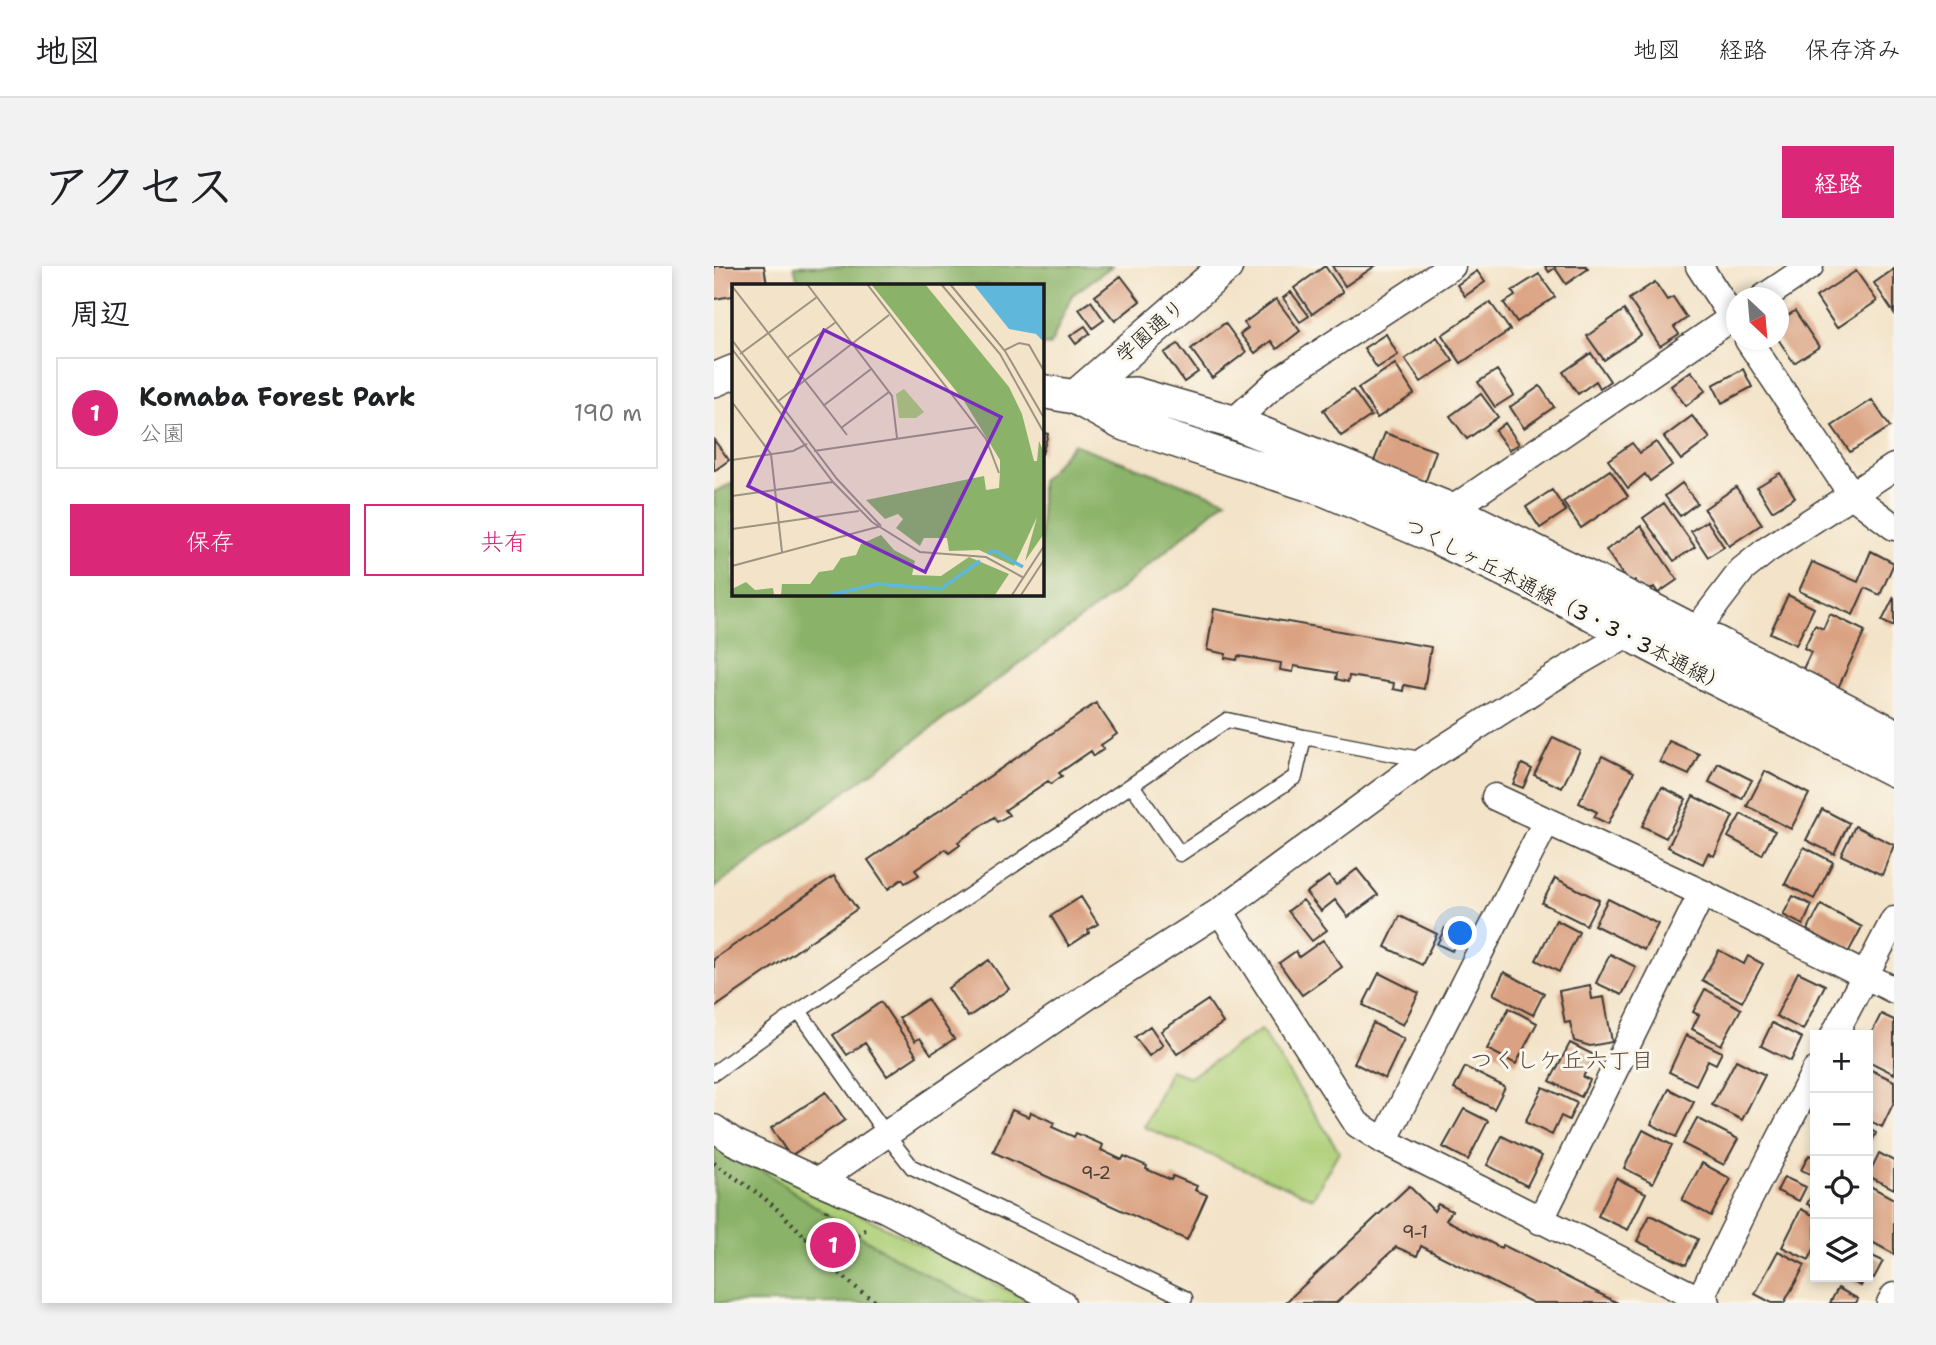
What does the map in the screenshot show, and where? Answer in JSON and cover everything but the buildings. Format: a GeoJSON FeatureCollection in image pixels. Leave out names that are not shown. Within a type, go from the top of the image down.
{"type":"FeatureCollection","features":[{"type":"Feature","properties":{"kind":"street","name":"学園通り"},"geometry":{"type":"LineString","coordinates":[[1075,397],[1226,266]]}},
{"type":"Feature","properties":{"kind":"street"},"geometry":{"type":"LineString","coordinates":[[1234,422],[1279,380],[1452,266]]}},
{"type":"Feature","properties":{"kind":"street"},"geometry":{"type":"LineString","coordinates":[[1699,266],[1726,305]]}},
{"type":"Feature","properties":{"kind":"street"},"geometry":{"type":"LineString","coordinates":[[1779,287],[1810,266]]}},
{"type":"Feature","properties":{"kind":"street"},"geometry":{"type":"LineString","coordinates":[[1443,524],[1726,324]]}},
{"type":"Feature","properties":{"kind":"street"},"geometry":{"type":"LineString","coordinates":[[1755,350],[1852,495],[1894,527]]}},
{"type":"Feature","properties":{"kind":"street"},"geometry":{"type":"LineString","coordinates":[[714,380],[732,372]]}},
{"type":"Feature","properties":{"kind":"street","name":"つくしヶ丘本通線（3・3・3本通線）"},"geometry":{"type":"LineString","coordinates":[[1043,391],[1075,397],[1135,394],[1234,422],[1443,524],[1564,599],[1636,619],[1894,770]]}},
{"type":"Feature","properties":{"kind":"street","name":"つくしヶ丘本通線（3・3・3本通線）"},"geometry":{"type":"LineString","coordinates":[[1075,397],[1122,423],[1326,490],[1443,524]]}},
{"type":"Feature","properties":{"kind":"street"},"geometry":{"type":"LineString","coordinates":[[1687,647],[1742,569],[1894,467]]}},
{"type":"Feature","properties":{"kind":"street"},"geometry":{"type":"LineString","coordinates":[[818,1181],[1100,988],[1220,911],[1425,760],[1567,669],[1636,619]]}},
{"type":"Feature","properties":{"kind":"street","name":"つくしヶ丘本通線（3・3・3本通線）"},"geometry":{"type":"LineString","coordinates":[[1687,647],[1894,735]]}},
{"type":"Feature","properties":{"kind":"street"},"geometry":{"type":"LineString","coordinates":[[1495,797],[1702,893],[1894,990]]}},
{"type":"Feature","properties":{"kind":"street"},"geometry":{"type":"LineString","coordinates":[[1384,1141],[1546,822]]}},
{"type":"Feature","properties":{"kind":"street"},"geometry":{"type":"LineString","coordinates":[[1540,1221],[1702,893]]}},
{"type":"Feature","properties":{"kind":"street"},"geometry":{"type":"LineString","coordinates":[[1220,911],[1357,1124],[1384,1141],[1701,1302],[1810,1081]]}},
{"type":"Feature","properties":{"kind":"street"},"geometry":{"type":"LineString","coordinates":[[1837,1030],[1894,920]]}},
{"type":"Feature","properties":{"kind":"street"},"geometry":{"type":"LineString","coordinates":[[714,1128],[734,1142],[885,1209],[1062,1303]]}},
{"type":"Feature","properties":{"kind":"street"},"geometry":{"type":"LineString","coordinates":[[1890,1303],[1894,1296]]}},
{"type":"Feature","properties":{"kind":"lane"},"geometry":{"type":"LineString","coordinates":[[714,1073],[799,1011],[1227,720],[1425,760]]}},
{"type":"Feature","properties":{"kind":"lane"},"geometry":{"type":"LineString","coordinates":[[1132,785],[1180,854],[1294,777],[1304,737]]}},
{"type":"Feature","properties":{"kind":"lane"},"geometry":{"type":"LineString","coordinates":[[799,1011],[912,1167],[1185,1298],[1183,1303]]}},
{"type":"Feature","properties":{"kind":"path"},"geometry":{"type":"LineString","coordinates":[[714,1163],[771,1204],[822,1256],[878,1303]]}},
{"type":"Feature","properties":{"kind":"path"},"geometry":{"type":"LineString","coordinates":[[822,1256],[846,1244],[869,1227],[885,1209]]}},
{"type":"Feature","properties":{"kind":"green space"},"geometry":{"type":"Polygon","coordinates":[[[794,266],[1112,266],[1072,295],[1050,346],[1043,345],[1043,284],[799,284],[794,266]]]}},
{"type":"Feature","properties":{"kind":"green space"},"geometry":{"type":"Polygon","coordinates":[[[1073,444],[1226,500],[1121,589],[714,888],[714,492],[732,483],[732,595],[1043,595],[1043,479],[1073,444]]]}},
{"type":"Feature","properties":{"kind":"green space"},"geometry":{"type":"Polygon","coordinates":[[[1261,1030],[1339,1151],[1313,1198],[1144,1127],[1170,1070],[1190,1077],[1261,1030]]]}},
{"type":"Feature","properties":{"kind":"green space"},"geometry":{"type":"Polygon","coordinates":[[[714,1137],[879,1248],[984,1303],[714,1303],[714,1137]]]}},
{"type":"Feature","properties":{"kind":"green space"},"geometry":{"type":"Polygon","coordinates":[[[731,1148],[1033,1303],[813,1303],[731,1148]]]}},
{"type":"Feature","properties":{"kind":"place","name":"Komaba Forest Park"},"geometry":{"type":"Point","coordinates":[833,1245]}},
{"type":"Feature","properties":{"kind":"district","name":"つくしケ丘六丁目"},"geometry":{"type":"Point","coordinates":[1562,1060]}}]}
